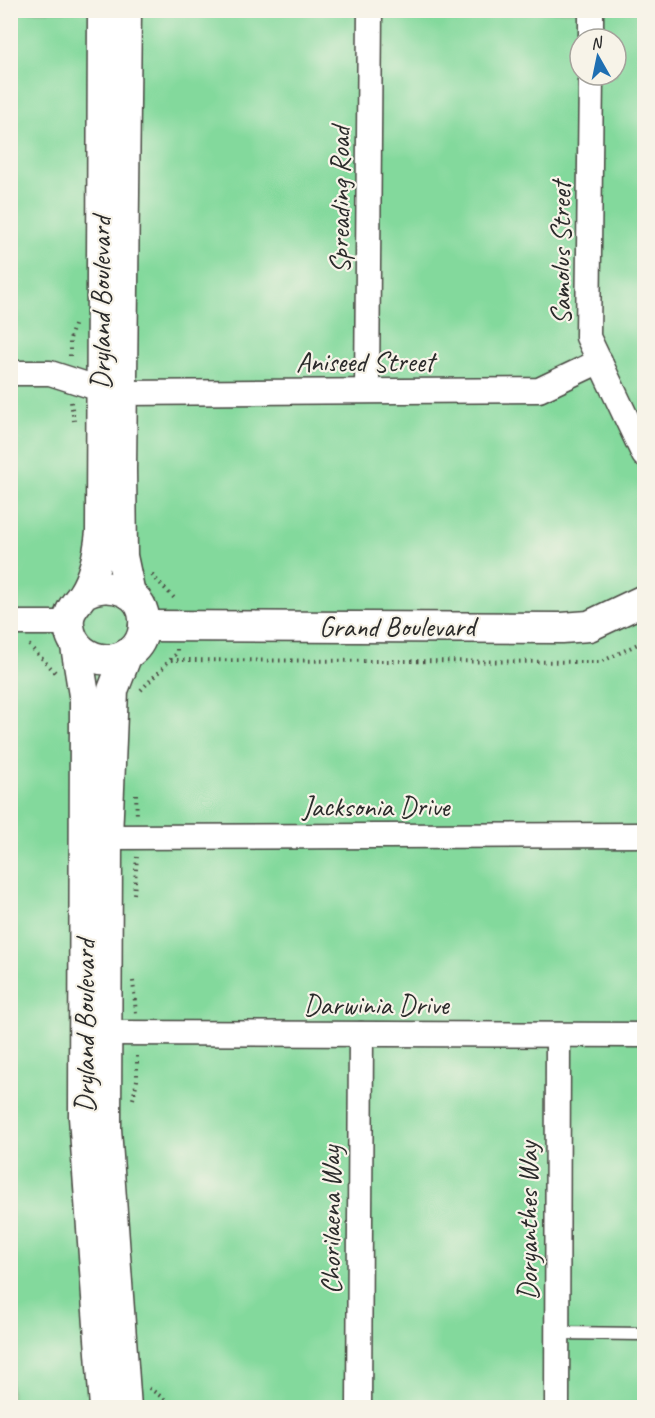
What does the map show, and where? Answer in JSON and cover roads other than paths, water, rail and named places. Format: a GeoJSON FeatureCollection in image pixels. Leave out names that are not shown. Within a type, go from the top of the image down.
{"type":"FeatureCollection","features":[{"type":"Feature","properties":{"kind":"street","name":"Dryland Boulevard"},"geometry":{"type":"LineString","coordinates":[[104,10],[111,391],[122,556],[130,594]]}},
{"type":"Feature","properties":{"kind":"street","name":"Dryland Boulevard"},"geometry":{"type":"LineString","coordinates":[[83,594],[98,555],[101,532],[111,391],[126,10]]}},
{"type":"Feature","properties":{"kind":"street","name":"Spreading Road"},"geometry":{"type":"LineString","coordinates":[[367,390],[370,10]]}},
{"type":"Feature","properties":{"kind":"street"},"geometry":{"type":"LineString","coordinates":[[591,10],[591,27]]}},
{"type":"Feature","properties":{"kind":"street","name":"Samolus Street"},"geometry":{"type":"LineString","coordinates":[[591,87],[588,337],[645,455]]}},
{"type":"Feature","properties":{"kind":"street","name":"Aniseed Street"},"geometry":{"type":"LineString","coordinates":[[10,373],[50,373],[111,391],[539,390],[600,361]]}},
{"type":"Feature","properties":{"kind":"street"},"geometry":{"type":"LineString","coordinates":[[102,586],[112,586],[130,594],[141,608],[144,626],[138,644],[128,654],[112,660],[102,660],[83,653],[72,634],[76,602],[83,594],[102,586]]}},
{"type":"Feature","properties":{"kind":"street","name":"Grand Boulevard"},"geometry":{"type":"LineString","coordinates":[[144,626],[562,628],[589,626],[645,600]]}},
{"type":"Feature","properties":{"kind":"street"},"geometry":{"type":"LineString","coordinates":[[10,623],[72,634]]}},
{"type":"Feature","properties":{"kind":"street","name":"Dryland Boulevard"},"geometry":{"type":"LineString","coordinates":[[72,634],[85,701],[84,1117],[105,1407]]}},
{"type":"Feature","properties":{"kind":"street","name":"Dryland Boulevard"},"geometry":{"type":"LineString","coordinates":[[126,1407],[106,1129],[106,1033],[107,837],[113,690],[128,654]]}},
{"type":"Feature","properties":{"kind":"street","name":"Jacksonia Drive"},"geometry":{"type":"LineString","coordinates":[[107,837],[645,835]]}},
{"type":"Feature","properties":{"kind":"street","name":"Darwinia Drive"},"geometry":{"type":"LineString","coordinates":[[106,1033],[645,1035]]}},
{"type":"Feature","properties":{"kind":"street","name":"Chorilaena Way"},"geometry":{"type":"LineString","coordinates":[[359,1407],[361,1034]]}},
{"type":"Feature","properties":{"kind":"street","name":"Doryanthes Way"},"geometry":{"type":"LineString","coordinates":[[557,1407],[558,1035]]}},
{"type":"Feature","properties":{"kind":"lane"},"geometry":{"type":"LineString","coordinates":[[557,1333],[645,1334]]}}]}
